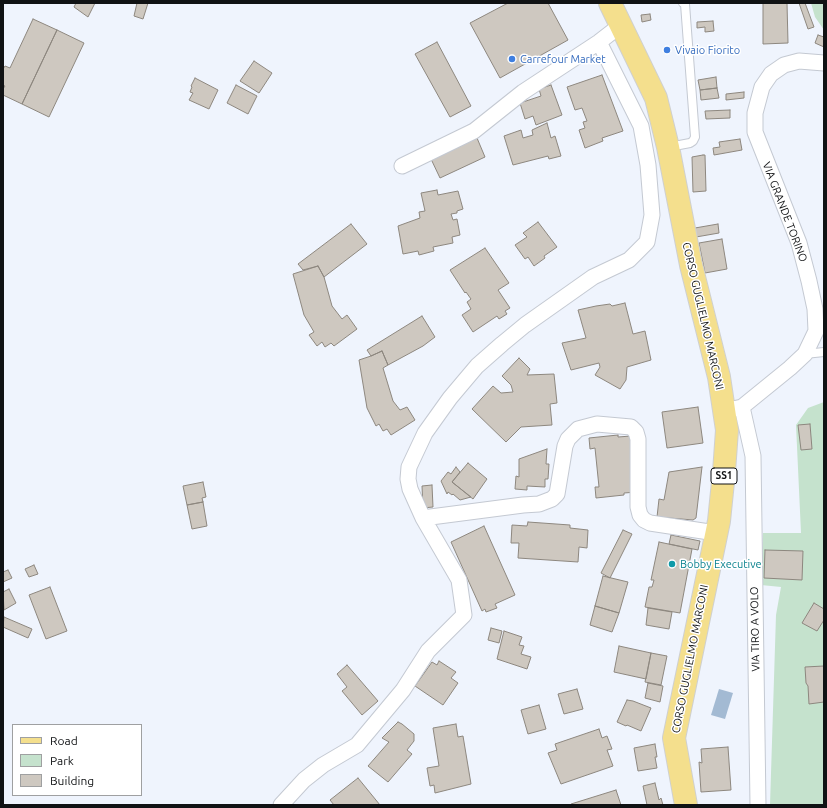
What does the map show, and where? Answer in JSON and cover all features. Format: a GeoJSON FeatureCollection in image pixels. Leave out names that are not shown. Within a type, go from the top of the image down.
{"type":"FeatureCollection","features":[{"type":"Feature","properties":{"kind":"main road","name":"CORSO GUGLIELMO MARCONI"},"geometry":{"type":"LineString","coordinates":[[610,3],[656,98],[668,147],[690,265],[719,377],[733,409],[727,430],[724,472],[716,533],[674,738],[686,805]]}},
{"type":"Feature","properties":{"kind":"street"},"geometry":{"type":"LineString","coordinates":[[402,166],[474,131],[523,92],[599,42],[620,25]]}},
{"type":"Feature","properties":{"kind":"street"},"geometry":{"type":"LineString","coordinates":[[281,805],[304,780],[323,765],[357,745],[403,690],[428,651],[464,615],[458,580],[423,518],[410,489],[408,479],[409,467],[425,433],[450,398],[477,366],[525,325],[593,277],[629,260],[647,242],[652,215],[648,165],[641,126],[599,42]]}},
{"type":"Feature","properties":{"kind":"street","name":"VIA GRANDE TORINO"},"geometry":{"type":"LineString","coordinates":[[733,409],[763,391],[806,354],[816,331],[815,309],[799,243],[755,132],[755,113],[762,87],[771,74],[784,65],[799,61],[824,63]]}},
{"type":"Feature","properties":{"kind":"street","name":"VIA TIRO A VOLO"},"geometry":{"type":"LineString","coordinates":[[733,409],[753,456],[758,805]]}},
{"type":"Feature","properties":{"kind":"street"},"geometry":{"type":"LineString","coordinates":[[423,518],[539,504],[552,499],[557,494],[564,446],[568,439],[578,429],[597,424],[631,427],[636,432],[638,439],[638,507],[640,515],[644,520],[650,523],[716,533]]}},
{"type":"Feature","properties":{"kind":"lane"},"geometry":{"type":"LineString","coordinates":[[668,147],[690,143],[695,137],[684,3]]}},
{"type":"Feature","properties":{"kind":"lane"},"geometry":{"type":"LineString","coordinates":[[806,354],[824,352]]}},
{"type":"Feature","properties":{"kind":"green space"},"geometry":{"type":"Polygon","coordinates":[[[811,3],[824,3],[824,30],[815,17],[811,3]]]}},
{"type":"Feature","properties":{"kind":"green space"},"geometry":{"type":"Polygon","coordinates":[[[824,402],[824,805],[770,805],[776,615],[781,587],[761,585],[763,533],[801,533],[796,425],[808,408],[824,402]]]}},
{"type":"Feature","properties":{"kind":"water"},"geometry":{"type":"Polygon","coordinates":[[[719,689],[733,693],[725,719],[711,715],[719,689]]]}},
{"type":"Feature","properties":{"kind":"building"},"geometry":{"type":"Polygon","coordinates":[[[76,3],[95,3],[88,17],[74,7],[76,3]]]}},
{"type":"Feature","properties":{"kind":"building"},"geometry":{"type":"Polygon","coordinates":[[[137,3],[148,3],[143,19],[134,16],[137,3]]]}},
{"type":"Feature","properties":{"kind":"building","name":"Carrefour Market"},"geometry":{"type":"Polygon","coordinates":[[[508,3],[548,3],[568,40],[500,78],[470,23],[508,3]]]}},
{"type":"Feature","properties":{"kind":"building"},"geometry":{"type":"Polygon","coordinates":[[[763,3],[787,3],[788,43],[763,44],[763,3]]]}},
{"type":"Feature","properties":{"kind":"building"},"geometry":{"type":"Polygon","coordinates":[[[799,3],[805,3],[814,27],[808,29],[799,3]]]}},
{"type":"Feature","properties":{"kind":"building"},"geometry":{"type":"Polygon","coordinates":[[[650,14],[651,20],[642,22],[641,15],[650,14]]]}},
{"type":"Feature","properties":{"kind":"building"},"geometry":{"type":"Polygon","coordinates":[[[33,19],[57,30],[22,104],[3,95],[3,89],[5,86],[3,85],[3,69],[5,66],[10,68],[33,19]]]}},
{"type":"Feature","properties":{"kind":"building"},"geometry":{"type":"Polygon","coordinates":[[[713,21],[714,31],[705,32],[705,27],[697,28],[697,22],[713,21]]]}},
{"type":"Feature","properties":{"kind":"building"},"geometry":{"type":"Polygon","coordinates":[[[57,30],[84,43],[49,117],[22,104],[57,30]]]}},
{"type":"Feature","properties":{"kind":"building"},"geometry":{"type":"Polygon","coordinates":[[[818,35],[824,37],[824,47],[815,43],[818,35]]]}},
{"type":"Feature","properties":{"kind":"building"},"geometry":{"type":"Polygon","coordinates":[[[437,42],[471,106],[450,117],[415,54],[437,42]]]}},
{"type":"Feature","properties":{"kind":"building"},"geometry":{"type":"Polygon","coordinates":[[[254,61],[272,73],[259,93],[240,81],[254,61]]]}},
{"type":"Feature","properties":{"kind":"building"},"geometry":{"type":"Polygon","coordinates":[[[602,75],[623,131],[602,138],[603,141],[585,148],[579,130],[585,128],[583,122],[587,121],[582,108],[575,110],[567,87],[602,75]]]}},
{"type":"Feature","properties":{"kind":"building"},"geometry":{"type":"Polygon","coordinates":[[[716,77],[717,88],[700,90],[698,80],[716,77]]]}},
{"type":"Feature","properties":{"kind":"building"},"geometry":{"type":"Polygon","coordinates":[[[195,78],[218,90],[209,109],[189,100],[193,93],[190,92],[195,78]]]}},
{"type":"Feature","properties":{"kind":"building"},"geometry":{"type":"Polygon","coordinates":[[[236,85],[257,96],[248,114],[227,103],[236,85]]]}},
{"type":"Feature","properties":{"kind":"building"},"geometry":{"type":"Polygon","coordinates":[[[551,85],[562,115],[536,125],[533,116],[525,119],[520,103],[541,96],[539,89],[551,85]]]}},
{"type":"Feature","properties":{"kind":"building"},"geometry":{"type":"Polygon","coordinates":[[[717,88],[719,98],[701,100],[700,90],[717,88]]]}},
{"type":"Feature","properties":{"kind":"building"},"geometry":{"type":"Polygon","coordinates":[[[744,92],[744,98],[726,100],[726,94],[744,92]]]}},
{"type":"Feature","properties":{"kind":"building"},"geometry":{"type":"Polygon","coordinates":[[[730,110],[730,118],[706,119],[705,111],[730,110]]]}},
{"type":"Feature","properties":{"kind":"building"},"geometry":{"type":"Polygon","coordinates":[[[547,123],[551,138],[555,136],[561,156],[549,159],[548,156],[513,165],[504,136],[521,130],[523,138],[533,135],[532,130],[547,123]]]}},
{"type":"Feature","properties":{"kind":"building"},"geometry":{"type":"Polygon","coordinates":[[[477,138],[485,157],[440,178],[431,159],[477,138]]]}},
{"type":"Feature","properties":{"kind":"building"},"geometry":{"type":"Polygon","coordinates":[[[740,139],[742,150],[714,155],[713,148],[720,147],[719,142],[740,139]]]}},
{"type":"Feature","properties":{"kind":"building"},"geometry":{"type":"Polygon","coordinates":[[[705,155],[706,191],[693,192],[692,157],[705,155]]]}},
{"type":"Feature","properties":{"kind":"building"},"geometry":{"type":"Polygon","coordinates":[[[437,190],[438,195],[458,191],[463,209],[457,211],[457,213],[451,214],[453,220],[457,219],[460,235],[452,237],[453,243],[433,247],[434,251],[419,255],[418,251],[403,254],[398,226],[420,218],[419,212],[425,211],[421,193],[437,190]]]}},
{"type":"Feature","properties":{"kind":"building"},"geometry":{"type":"Polygon","coordinates":[[[538,222],[557,247],[544,256],[545,258],[534,266],[528,257],[525,259],[515,245],[527,237],[523,233],[538,222]]]}},
{"type":"Feature","properties":{"kind":"building"},"geometry":{"type":"Polygon","coordinates":[[[351,224],[367,244],[324,277],[318,266],[303,270],[298,264],[351,224]]]}},
{"type":"Feature","properties":{"kind":"building"},"geometry":{"type":"Polygon","coordinates":[[[718,224],[719,233],[696,237],[695,228],[718,224]]]}},
{"type":"Feature","properties":{"kind":"building"},"geometry":{"type":"Polygon","coordinates":[[[722,239],[727,269],[705,273],[699,243],[722,239]]]}},
{"type":"Feature","properties":{"kind":"building"},"geometry":{"type":"Polygon","coordinates":[[[485,248],[509,283],[498,290],[510,308],[505,311],[507,314],[499,319],[497,316],[473,332],[462,315],[471,309],[467,302],[471,299],[466,292],[465,293],[450,270],[485,248]]]}},
{"type":"Feature","properties":{"kind":"building"},"geometry":{"type":"Polygon","coordinates":[[[318,266],[324,277],[332,306],[342,319],[347,315],[357,329],[334,346],[331,343],[325,347],[322,342],[317,346],[309,335],[314,332],[304,315],[293,274],[318,266]]]}},
{"type":"Feature","properties":{"kind":"building"},"geometry":{"type":"Polygon","coordinates":[[[625,303],[633,334],[645,331],[651,360],[627,367],[626,380],[620,389],[595,375],[600,367],[599,363],[571,370],[562,343],[586,338],[578,310],[596,306],[610,304],[612,306],[625,303]]]}},
{"type":"Feature","properties":{"kind":"building"},"geometry":{"type":"Polygon","coordinates":[[[422,316],[435,337],[423,346],[388,365],[382,351],[371,356],[367,350],[422,316]]]}},
{"type":"Feature","properties":{"kind":"building"},"geometry":{"type":"Polygon","coordinates":[[[382,351],[388,365],[383,368],[393,401],[400,410],[407,407],[415,420],[391,435],[387,429],[383,431],[379,424],[376,426],[367,408],[359,360],[382,351]]]}},
{"type":"Feature","properties":{"kind":"building"},"geometry":{"type":"Polygon","coordinates":[[[519,358],[530,369],[527,375],[554,374],[557,403],[550,404],[552,425],[521,427],[506,442],[472,409],[493,386],[501,393],[513,392],[511,385],[502,376],[519,358]]]}},
{"type":"Feature","properties":{"kind":"building"},"geometry":{"type":"Polygon","coordinates":[[[698,407],[703,443],[667,448],[662,412],[698,407]]]}},
{"type":"Feature","properties":{"kind":"building"},"geometry":{"type":"Polygon","coordinates":[[[810,424],[812,449],[801,450],[798,425],[810,424]]]}},
{"type":"Feature","properties":{"kind":"building"},"geometry":{"type":"Polygon","coordinates":[[[618,435],[618,437],[631,436],[637,492],[596,498],[595,487],[599,487],[595,448],[590,449],[589,438],[618,435]]]}},
{"type":"Feature","properties":{"kind":"building"},"geometry":{"type":"Polygon","coordinates":[[[547,449],[546,464],[549,464],[548,479],[545,479],[545,487],[527,486],[527,490],[515,489],[516,476],[519,477],[519,459],[547,449]]]}},
{"type":"Feature","properties":{"kind":"building"},"geometry":{"type":"Polygon","coordinates":[[[468,463],[487,479],[473,499],[452,482],[468,463]]]}},
{"type":"Feature","properties":{"kind":"building"},"geometry":{"type":"Polygon","coordinates":[[[456,467],[460,472],[452,482],[471,497],[460,500],[453,494],[452,495],[448,492],[447,494],[441,481],[448,472],[451,474],[456,467]]]}},
{"type":"Feature","properties":{"kind":"building"},"geometry":{"type":"Polygon","coordinates":[[[702,467],[696,518],[693,520],[657,517],[659,499],[664,500],[669,472],[702,467]]]}},
{"type":"Feature","properties":{"kind":"building"},"geometry":{"type":"Polygon","coordinates":[[[203,482],[206,497],[202,498],[203,502],[187,505],[183,486],[203,482]]]}},
{"type":"Feature","properties":{"kind":"building"},"geometry":{"type":"Polygon","coordinates":[[[432,485],[433,507],[423,508],[422,486],[432,485]]]}},
{"type":"Feature","properties":{"kind":"building"},"geometry":{"type":"Polygon","coordinates":[[[203,502],[207,526],[192,529],[187,505],[203,502]]]}},
{"type":"Feature","properties":{"kind":"building"},"geometry":{"type":"Polygon","coordinates":[[[528,522],[570,525],[570,528],[588,530],[587,548],[579,547],[578,562],[518,558],[519,543],[511,543],[512,525],[527,526],[528,522]]]}},
{"type":"Feature","properties":{"kind":"building"},"geometry":{"type":"Polygon","coordinates":[[[484,526],[515,595],[495,604],[497,608],[486,612],[485,609],[482,611],[451,542],[484,526]]]}},
{"type":"Feature","properties":{"kind":"building"},"geometry":{"type":"Polygon","coordinates":[[[623,530],[632,534],[610,578],[601,573],[623,530]]]}},
{"type":"Feature","properties":{"kind":"building"},"geometry":{"type":"Polygon","coordinates":[[[671,535],[700,541],[698,550],[669,544],[671,535]]]}},
{"type":"Feature","properties":{"kind":"building","name":"Bobby Executive"},"geometry":{"type":"Polygon","coordinates":[[[659,542],[692,549],[680,613],[645,607],[649,587],[652,587],[654,580],[651,580],[659,542]]]}},
{"type":"Feature","properties":{"kind":"building"},"geometry":{"type":"Polygon","coordinates":[[[765,550],[803,551],[802,580],[764,578],[765,550]]]}},
{"type":"Feature","properties":{"kind":"building"},"geometry":{"type":"Polygon","coordinates":[[[34,565],[38,574],[29,577],[25,569],[34,565]]]}},
{"type":"Feature","properties":{"kind":"building"},"geometry":{"type":"Polygon","coordinates":[[[8,570],[12,578],[3,582],[3,572],[8,570]]]}},
{"type":"Feature","properties":{"kind":"building"},"geometry":{"type":"Polygon","coordinates":[[[603,576],[628,582],[619,613],[595,606],[603,576]]]}},
{"type":"Feature","properties":{"kind":"building"},"geometry":{"type":"Polygon","coordinates":[[[50,587],[67,631],[46,639],[29,595],[50,587]]]}},
{"type":"Feature","properties":{"kind":"building"},"geometry":{"type":"Polygon","coordinates":[[[9,589],[16,603],[4,610],[3,592],[9,589]]]}},
{"type":"Feature","properties":{"kind":"building"},"geometry":{"type":"Polygon","coordinates":[[[814,603],[824,609],[824,620],[817,631],[802,623],[814,603]]]}},
{"type":"Feature","properties":{"kind":"building"},"geometry":{"type":"Polygon","coordinates":[[[595,606],[619,613],[612,632],[590,625],[595,606]]]}},
{"type":"Feature","properties":{"kind":"building"},"geometry":{"type":"Polygon","coordinates":[[[648,608],[672,612],[669,629],[646,625],[648,608]]]}},
{"type":"Feature","properties":{"kind":"building"},"geometry":{"type":"Polygon","coordinates":[[[4,617],[32,629],[28,638],[3,627],[4,617]]]}},
{"type":"Feature","properties":{"kind":"building"},"geometry":{"type":"Polygon","coordinates":[[[491,628],[502,631],[499,643],[488,640],[491,628]]]}},
{"type":"Feature","properties":{"kind":"building"},"geometry":{"type":"Polygon","coordinates":[[[504,631],[522,637],[519,645],[524,646],[521,654],[531,657],[527,669],[497,659],[504,631]]]}},
{"type":"Feature","properties":{"kind":"building"},"geometry":{"type":"Polygon","coordinates":[[[619,646],[651,653],[646,679],[614,672],[619,646]]]}},
{"type":"Feature","properties":{"kind":"building"},"geometry":{"type":"Polygon","coordinates":[[[651,653],[667,656],[661,685],[645,682],[651,653]]]}},
{"type":"Feature","properties":{"kind":"building"},"geometry":{"type":"Polygon","coordinates":[[[439,661],[456,672],[451,678],[458,683],[443,705],[415,686],[432,662],[437,665],[439,661]]]}},
{"type":"Feature","properties":{"kind":"building"},"geometry":{"type":"Polygon","coordinates":[[[347,665],[378,701],[362,715],[342,691],[347,687],[337,674],[347,665]]]}},
{"type":"Feature","properties":{"kind":"building"},"geometry":{"type":"Polygon","coordinates":[[[824,666],[824,702],[809,704],[805,667],[824,666]]]}},
{"type":"Feature","properties":{"kind":"building"},"geometry":{"type":"Polygon","coordinates":[[[648,683],[663,686],[660,702],[645,698],[648,683]]]}},
{"type":"Feature","properties":{"kind":"building"},"geometry":{"type":"Polygon","coordinates":[[[577,689],[583,709],[564,714],[558,694],[577,689]]]}},
{"type":"Feature","properties":{"kind":"building"},"geometry":{"type":"Polygon","coordinates":[[[627,700],[651,708],[641,731],[617,722],[627,700]]]}},
{"type":"Feature","properties":{"kind":"building"},"geometry":{"type":"Polygon","coordinates":[[[539,705],[546,729],[528,734],[521,710],[539,705]]]}},
{"type":"Feature","properties":{"kind":"building"},"geometry":{"type":"Polygon","coordinates":[[[398,722],[414,734],[414,741],[407,750],[412,754],[388,782],[368,766],[389,742],[382,738],[398,722]]]}},
{"type":"Feature","properties":{"kind":"building"},"geometry":{"type":"Polygon","coordinates":[[[456,724],[458,737],[463,736],[471,784],[435,793],[434,785],[430,786],[427,768],[439,766],[433,728],[456,724]]]}},
{"type":"Feature","properties":{"kind":"building"},"geometry":{"type":"Polygon","coordinates":[[[599,729],[602,738],[607,736],[612,749],[607,750],[613,766],[561,784],[548,753],[557,750],[555,744],[599,729]]]}},
{"type":"Feature","properties":{"kind":"building"},"geometry":{"type":"Polygon","coordinates":[[[655,744],[657,768],[638,771],[634,748],[655,744]]]}},
{"type":"Feature","properties":{"kind":"building"},"geometry":{"type":"Polygon","coordinates":[[[728,747],[731,790],[701,792],[699,762],[702,763],[701,749],[728,747]]]}},
{"type":"Feature","properties":{"kind":"building"},"geometry":{"type":"Polygon","coordinates":[[[358,778],[380,805],[334,805],[330,800],[358,778]]]}},
{"type":"Feature","properties":{"kind":"building"},"geometry":{"type":"Polygon","coordinates":[[[655,783],[659,800],[661,798],[663,805],[647,805],[643,786],[655,783]]]}},
{"type":"Feature","properties":{"kind":"building"},"geometry":{"type":"Polygon","coordinates":[[[616,790],[621,805],[571,805],[571,804],[616,790]]]}},
{"type":"Feature","properties":{"kind":"place","name":"Vivaio Fiorito"},"geometry":{"type":"Point","coordinates":[667,50]}},
{"type":"Feature","properties":{"kind":"place","name":"Carrefour Market"},"geometry":{"type":"Point","coordinates":[512,59]}},
{"type":"Feature","properties":{"kind":"place","name":"Bobby Executive"},"geometry":{"type":"Point","coordinates":[672,564]}}]}
